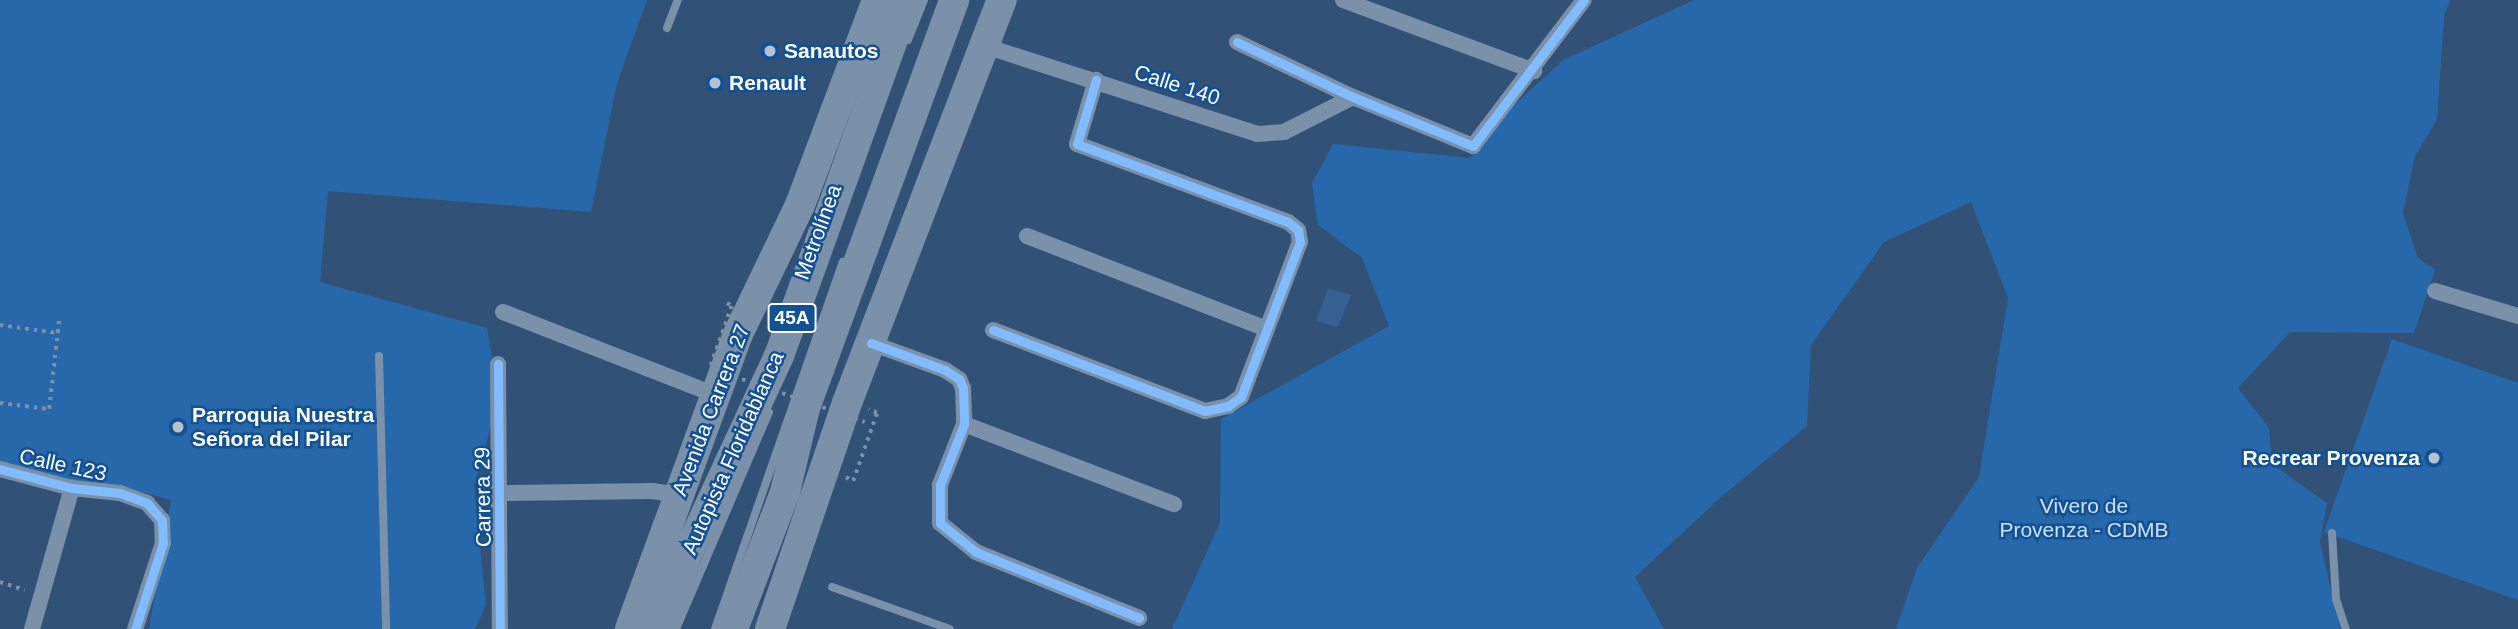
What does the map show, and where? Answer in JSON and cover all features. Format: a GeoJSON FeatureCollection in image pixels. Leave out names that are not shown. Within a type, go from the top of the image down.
{"type":"FeatureCollection","features":[{"type":"Feature","properties":{"kind":"highway","name":"Avenida Carrera 27"},"geometry":{"type":"LineString","coordinates":[[630,629],[737,336],[825,145],[877,0]]}},
{"type":"Feature","properties":{"kind":"highway","name":"Autopista Floridablanca"},"geometry":{"type":"LineString","coordinates":[[659,629],[686,557],[779,356],[906,0]]}},
{"type":"Feature","properties":{"kind":"highway","name":"45A"},"geometry":{"type":"LineString","coordinates":[[733,629],[785,492],[805,408],[954,0]]}},
{"type":"Feature","properties":{"kind":"highway"},"geometry":{"type":"LineString","coordinates":[[770,629],[871,343],[1002,0]]}},
{"type":"Feature","properties":{"kind":"street"},"geometry":{"type":"LineString","coordinates":[[1343,0],[1534,71]]}},
{"type":"Feature","properties":{"kind":"street"},"geometry":{"type":"LineString","coordinates":[[1237,42],[1353,97],[1473,145],[1534,71],[1584,0]]}},
{"type":"Feature","properties":{"kind":"street","name":"Calle 140"},"geometry":{"type":"LineString","coordinates":[[985,46],[1257,134],[1284,132],[1353,97]]}},
{"type":"Feature","properties":{"kind":"street"},"geometry":{"type":"LineString","coordinates":[[993,330],[1205,411],[1228,406],[1241,397],[1300,242],[1298,230],[1288,222],[1077,144],[1096,80]]}},
{"type":"Feature","properties":{"kind":"street"},"geometry":{"type":"LineString","coordinates":[[1027,236],[1267,329]]}},
{"type":"Feature","properties":{"kind":"street"},"geometry":{"type":"LineString","coordinates":[[2435,291],[2518,316]]}},
{"type":"Feature","properties":{"kind":"street"},"geometry":{"type":"LineString","coordinates":[[503,312],[716,394]]}},
{"type":"Feature","properties":{"kind":"street"},"geometry":{"type":"LineString","coordinates":[[871,343],[915,355],[960,379],[964,424],[940,485],[940,523],[976,552],[1139,618]]}},
{"type":"Feature","properties":{"kind":"street","name":"Carrera 29"},"geometry":{"type":"LineString","coordinates":[[498,364],[502,493],[500,629]]}},
{"type":"Feature","properties":{"kind":"street"},"geometry":{"type":"LineString","coordinates":[[964,424],[1174,504]]}},
{"type":"Feature","properties":{"kind":"street","name":"Calle 123"},"geometry":{"type":"LineString","coordinates":[[0,469],[72,488],[120,494],[147,503],[162,520],[163,543],[135,629]]}},
{"type":"Feature","properties":{"kind":"street"},"geometry":{"type":"LineString","coordinates":[[32,629],[72,488]]}},
{"type":"Feature","properties":{"kind":"street"},"geometry":{"type":"LineString","coordinates":[[502,493],[653,491],[679,495]]}},
{"type":"Feature","properties":{"kind":"lane"},"geometry":{"type":"LineString","coordinates":[[667,28],[678,0]]}},
{"type":"Feature","properties":{"kind":"lane"},"geometry":{"type":"LineString","coordinates":[[904,52],[923,0]]}},
{"type":"Feature","properties":{"kind":"lane"},"geometry":{"type":"LineString","coordinates":[[895,127],[914,77]]}},
{"type":"Feature","properties":{"kind":"lane","name":"Metrolínea"},"geometry":{"type":"LineString","coordinates":[[715,629],[812,341],[846,253]]}},
{"type":"Feature","properties":{"kind":"lane"},"geometry":{"type":"LineString","coordinates":[[379,356],[386,629]]}},
{"type":"Feature","properties":{"kind":"lane"},"geometry":{"type":"LineString","coordinates":[[676,629],[776,395]]}},
{"type":"Feature","properties":{"kind":"lane"},"geometry":{"type":"LineString","coordinates":[[2332,533],[2336,599],[2346,629]]}},
{"type":"Feature","properties":{"kind":"lane"},"geometry":{"type":"LineString","coordinates":[[832,587],[950,629]]}},
{"type":"Feature","properties":{"kind":"path"},"geometry":{"type":"LineString","coordinates":[[727,303],[732,306],[710,368],[865,422]]}},
{"type":"Feature","properties":{"kind":"path"},"geometry":{"type":"LineString","coordinates":[[0,403],[49,409],[59,319]]}},
{"type":"Feature","properties":{"kind":"path"},"geometry":{"type":"LineString","coordinates":[[0,325],[58,333]]}},
{"type":"Feature","properties":{"kind":"path"},"geometry":{"type":"LineString","coordinates":[[853,481],[877,413]]}},
{"type":"Feature","properties":{"kind":"path"},"geometry":{"type":"LineString","coordinates":[[0,582],[43,595]]}},
{"type":"Feature","properties":{"kind":"green space"},"geometry":{"type":"Polygon","coordinates":[[[0,0],[647,0],[617,83],[591,212],[328,191],[320,282],[487,328],[499,399],[474,486],[486,605],[475,629],[149,629],[171,500],[114,484],[73,483],[0,464],[0,0]]]}},
{"type":"Feature","properties":{"kind":"green space","name":"Vivero de Provenza - CDMB"},"geometry":{"type":"Polygon","coordinates":[[[1694,0],[2450,0],[2444,17],[2437,120],[2415,156],[2403,213],[2418,258],[2435,270],[2414,333],[2290,332],[2238,388],[2269,428],[2272,464],[2327,503],[2320,542],[2340,629],[1896,629],[1917,568],[1979,477],[2008,298],[1971,202],[1884,242],[1811,345],[1807,426],[1721,497],[1635,577],[1664,629],[1172,629],[1220,523],[1221,419],[1389,326],[1362,258],[1318,225],[1312,183],[1333,144],[1470,158],[1484,133],[1563,60],[1694,0]]]}},
{"type":"Feature","properties":{"kind":"green space","name":"Recrear Provenza"},"geometry":{"type":"Polygon","coordinates":[[[2392,339],[2518,383],[2518,600],[2324,532],[2392,339]]]}},
{"type":"Feature","properties":{"kind":"shaded area"},"geometry":{"type":"Polygon","coordinates":[[[1328,288],[1351,295],[1338,327],[1316,321],[1328,288]]]}},
{"type":"Feature","properties":{"kind":"cycle path"},"geometry":{"type":"LineString","coordinates":[[1237,42],[1353,97],[1473,146],[1584,0]]}},
{"type":"Feature","properties":{"kind":"cycle path"},"geometry":{"type":"LineString","coordinates":[[993,330],[1205,411],[1228,406],[1241,397],[1300,242],[1298,230],[1288,222],[1077,144],[1096,80]]}},
{"type":"Feature","properties":{"kind":"cycle path"},"geometry":{"type":"LineString","coordinates":[[871,343],[945,370],[959,379],[963,388],[964,424],[940,485],[940,523],[976,552],[1139,618]]}},
{"type":"Feature","properties":{"kind":"cycle path"},"geometry":{"type":"LineString","coordinates":[[498,364],[500,629]]}},
{"type":"Feature","properties":{"kind":"cycle path"},"geometry":{"type":"LineString","coordinates":[[0,469],[72,488],[120,493],[147,503],[162,520],[163,543],[135,629]]}},
{"type":"Feature","properties":{"kind":"place","name":"Sanautos"},"geometry":{"type":"Point","coordinates":[770,51]}},
{"type":"Feature","properties":{"kind":"place","name":"Renault"},"geometry":{"type":"Point","coordinates":[715,83]}},
{"type":"Feature","properties":{"kind":"place","name":"Parroquia Nuestra Señora del Pilar"},"geometry":{"type":"Point","coordinates":[178,427]}},
{"type":"Feature","properties":{"kind":"place","name":"Recrear Provenza"},"geometry":{"type":"Point","coordinates":[2434,458]}}]}
